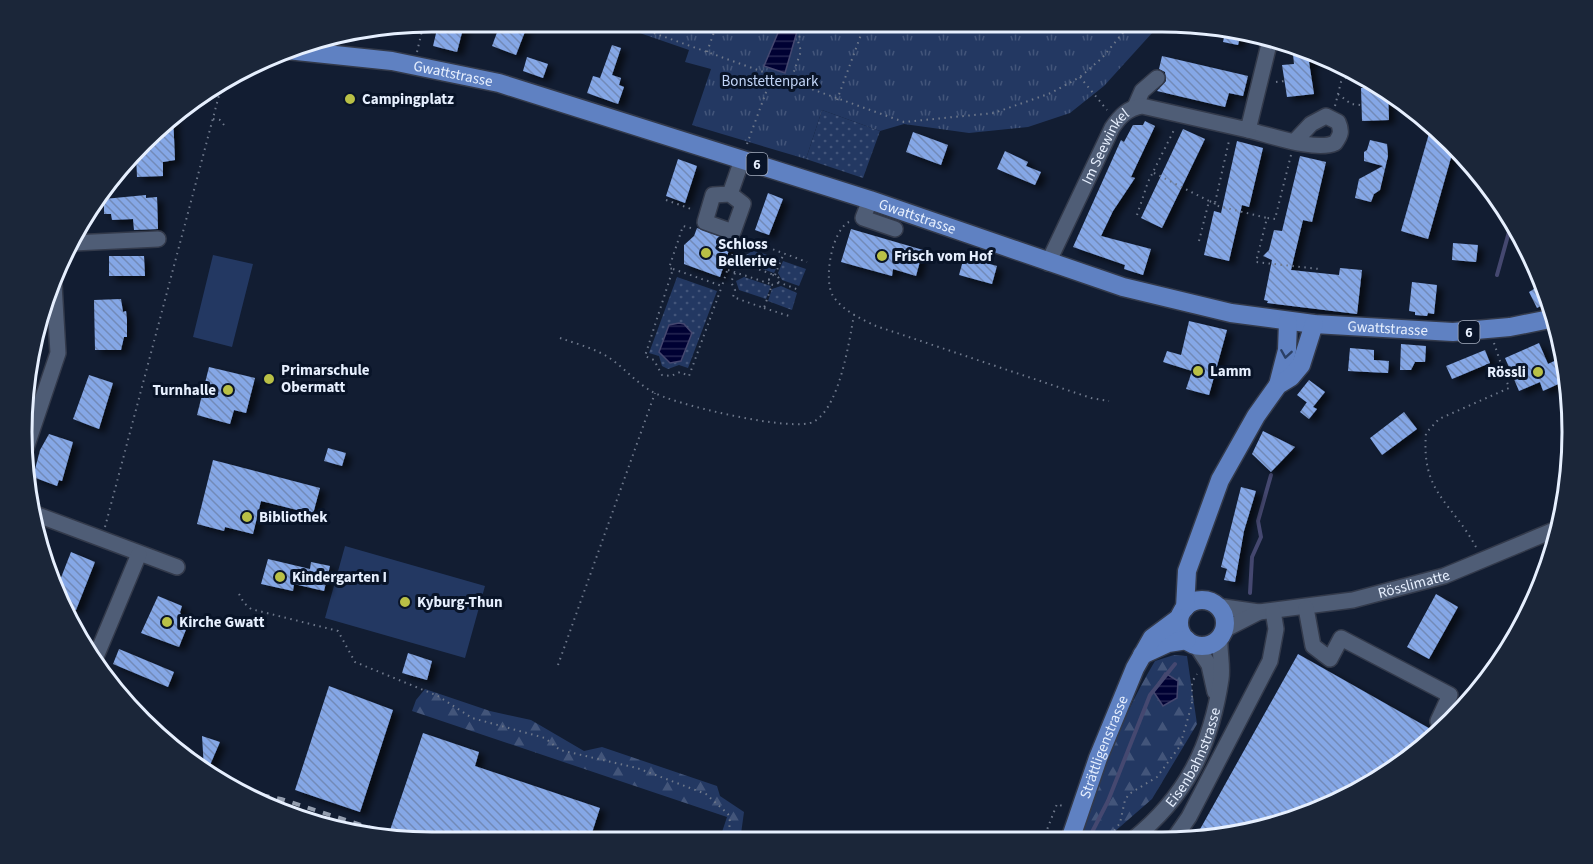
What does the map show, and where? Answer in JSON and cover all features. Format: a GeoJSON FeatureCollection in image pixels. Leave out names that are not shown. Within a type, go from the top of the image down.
{"type":"FeatureCollection","features":[{"type":"Feature","properties":{"kind":"main road","name":"Gwattstrasse"},"geometry":{"type":"LineString","coordinates":[[306,52],[414,65],[510,86],[870,200],[1048,263],[1173,301],[1288,322],[1433,331],[1490,330],[1545,320]]}},
{"type":"Feature","properties":{"kind":"main road"},"geometry":{"type":"LineString","coordinates":[[1191,643],[1181,632],[1186,579],[1211,504],[1228,465],[1241,439],[1278,385],[1287,350],[1288,322]]}},
{"type":"Feature","properties":{"kind":"main road"},"geometry":{"type":"LineString","coordinates":[[1278,385],[1291,377],[1301,365],[1314,324]]}},
{"type":"Feature","properties":{"kind":"main road"},"geometry":{"type":"LineString","coordinates":[[1142,655],[1168,643],[1207,646],[1222,633],[1224,617],[1197,580],[1195,556]]}},
{"type":"Feature","properties":{"kind":"main road"},"geometry":{"type":"LineString","coordinates":[[1182,613],[1195,601],[1212,603]]}},
{"type":"Feature","properties":{"kind":"main road","name":"Strättligenstrasse"},"geometry":{"type":"LineString","coordinates":[[1073,832],[1098,758],[1142,655],[1152,638],[1182,613]]}},
{"type":"Feature","properties":{"kind":"street"},"geometry":{"type":"LineString","coordinates":[[1248,130],[1269,46]]}},
{"type":"Feature","properties":{"kind":"street"},"geometry":{"type":"LineString","coordinates":[[1134,107],[1142,92],[1157,78]]}},
{"type":"Feature","properties":{"kind":"street","name":"Im Seewinkel"},"geometry":{"type":"LineString","coordinates":[[1048,263],[1116,121],[1134,107],[1181,114],[1319,146],[1335,143],[1341,136],[1341,129],[1332,117]]}},
{"type":"Feature","properties":{"kind":"street"},"geometry":{"type":"LineString","coordinates":[[1295,141],[1311,124],[1326,116],[1332,117]]}},
{"type":"Feature","properties":{"kind":"street"},"geometry":{"type":"LineString","coordinates":[[730,194],[742,160]]}},
{"type":"Feature","properties":{"kind":"street"},"geometry":{"type":"LineString","coordinates":[[730,194],[743,204],[733,232],[705,222],[713,195],[730,194]]}},
{"type":"Feature","properties":{"kind":"street"},"geometry":{"type":"LineString","coordinates":[[870,200],[863,218],[895,229]]}},
{"type":"Feature","properties":{"kind":"street"},"geometry":{"type":"LineString","coordinates":[[79,243],[158,239]]}},
{"type":"Feature","properties":{"kind":"street"},"geometry":{"type":"LineString","coordinates":[[32,430],[58,353],[55,298]]}},
{"type":"Feature","properties":{"kind":"street"},"geometry":{"type":"LineString","coordinates":[[40,516],[101,541],[177,567]]}},
{"type":"Feature","properties":{"kind":"street","name":"Rösslimatte"},"geometry":{"type":"LineString","coordinates":[[1212,603],[1266,612],[1306,608],[1397,590],[1483,560],[1549,532]]}},
{"type":"Feature","properties":{"kind":"street"},"geometry":{"type":"LineString","coordinates":[[98,653],[139,554]]}},
{"type":"Feature","properties":{"kind":"street"},"geometry":{"type":"LineString","coordinates":[[1306,608],[1313,646],[1330,659],[1341,638],[1450,695],[1438,720]]}},
{"type":"Feature","properties":{"kind":"street"},"geometry":{"type":"LineString","coordinates":[[1178,832],[1189,817],[1270,661],[1276,629],[1266,612]]}},
{"type":"Feature","properties":{"kind":"street","name":"Rösslimatte"},"geometry":{"type":"LineString","coordinates":[[1222,633],[1266,612]]}},
{"type":"Feature","properties":{"kind":"street","name":"Eisenbahnstrasse"},"geometry":{"type":"LineString","coordinates":[[1141,832],[1156,819],[1184,784],[1201,756],[1211,729],[1216,694],[1221,680],[1222,633]]}},
{"type":"Feature","properties":{"kind":"street","name":"Eisenbahnstrasse"},"geometry":{"type":"LineString","coordinates":[[1191,643],[1209,665],[1216,694]]}},
{"type":"Feature","properties":{"kind":"street"},"geometry":{"type":"LineString","coordinates":[[1156,819],[1166,832]]}},
{"type":"Feature","properties":{"kind":"path"},"geometry":{"type":"LineString","coordinates":[[414,65],[422,32]]}},
{"type":"Feature","properties":{"kind":"path"},"geometry":{"type":"LineString","coordinates":[[651,32],[904,122],[963,118],[1021,106],[1052,93],[1080,77],[1102,58],[1124,32]]}},
{"type":"Feature","properties":{"kind":"path"},"geometry":{"type":"LineString","coordinates":[[707,52],[714,32]]}},
{"type":"Feature","properties":{"kind":"path"},"geometry":{"type":"LineString","coordinates":[[790,82],[801,51],[798,41],[802,32]]}},
{"type":"Feature","properties":{"kind":"path"},"geometry":{"type":"LineString","coordinates":[[837,100],[862,32]]}},
{"type":"Feature","properties":{"kind":"path"},"geometry":{"type":"LineString","coordinates":[[742,160],[772,76]]}},
{"type":"Feature","properties":{"kind":"path"},"geometry":{"type":"LineString","coordinates":[[1080,77],[1116,121]]}},
{"type":"Feature","properties":{"kind":"path"},"geometry":{"type":"LineString","coordinates":[[1332,117],[1341,82],[1346,77]]}},
{"type":"Feature","properties":{"kind":"path"},"geometry":{"type":"LineString","coordinates":[[234,84],[239,86]]}},
{"type":"Feature","properties":{"kind":"path"},"geometry":{"type":"LineString","coordinates":[[101,541],[220,92]]}},
{"type":"Feature","properties":{"kind":"path"},"geometry":{"type":"LineString","coordinates":[[1338,94],[1351,104],[1361,105]]}},
{"type":"Feature","properties":{"kind":"path"},"geometry":{"type":"LineString","coordinates":[[1137,215],[1153,172],[1181,114]]}},
{"type":"Feature","properties":{"kind":"path"},"geometry":{"type":"LineString","coordinates":[[213,119],[220,120],[224,125]]}},
{"type":"Feature","properties":{"kind":"path"},"geometry":{"type":"LineString","coordinates":[[1215,203],[1233,126]]}},
{"type":"Feature","properties":{"kind":"path"},"geometry":{"type":"LineString","coordinates":[[1153,172],[1215,203],[1214,205],[1275,219],[1295,141]]}},
{"type":"Feature","properties":{"kind":"path"},"geometry":{"type":"LineString","coordinates":[[666,200],[697,210],[691,229],[683,226],[669,268],[723,286]]}},
{"type":"Feature","properties":{"kind":"path"},"geometry":{"type":"LineString","coordinates":[[1199,241],[1209,201]]}},
{"type":"Feature","properties":{"kind":"path"},"geometry":{"type":"LineString","coordinates":[[863,218],[850,221],[840,228],[830,265],[831,293],[841,306],[876,326],[1091,398],[1109,400]]}},
{"type":"Feature","properties":{"kind":"path"},"geometry":{"type":"LineString","coordinates":[[1267,218],[1256,262],[1319,269]]}},
{"type":"Feature","properties":{"kind":"path"},"geometry":{"type":"LineString","coordinates":[[673,269],[645,356],[654,360],[662,375],[671,376],[680,372],[689,375],[738,240],[733,232]]}},
{"type":"Feature","properties":{"kind":"path"},"geometry":{"type":"LineString","coordinates":[[739,262],[742,251],[750,248],[753,242],[807,262]]}},
{"type":"Feature","properties":{"kind":"path"},"geometry":{"type":"LineString","coordinates":[[764,308],[771,284],[769,278],[774,275],[783,253]]}},
{"type":"Feature","properties":{"kind":"path"},"geometry":{"type":"LineString","coordinates":[[731,259],[774,275],[778,282]]}},
{"type":"Feature","properties":{"kind":"path"},"geometry":{"type":"LineString","coordinates":[[728,270],[771,284],[778,282],[799,290]]}},
{"type":"Feature","properties":{"kind":"path"},"geometry":{"type":"LineString","coordinates":[[735,273],[731,282],[735,290],[733,297],[789,316]]}},
{"type":"Feature","properties":{"kind":"path"},"geometry":{"type":"LineString","coordinates":[[560,338],[605,355],[655,393],[693,406],[796,425],[811,423],[821,416],[835,390],[854,315]]}},
{"type":"Feature","properties":{"kind":"path"},"geometry":{"type":"LineString","coordinates":[[1483,560],[1465,529],[1431,484],[1425,463],[1425,443],[1428,429],[1439,419],[1509,388],[1490,330]]}},
{"type":"Feature","properties":{"kind":"path"},"geometry":{"type":"LineString","coordinates":[[558,665],[655,393]]}},
{"type":"Feature","properties":{"kind":"path"},"geometry":{"type":"LineString","coordinates":[[238,594],[243,603],[251,609],[338,631],[355,662],[438,696],[472,718],[545,738],[560,750],[637,768],[706,794],[728,814],[728,832]]}},
{"type":"Feature","properties":{"kind":"path"},"geometry":{"type":"LineString","coordinates":[[1113,832],[1120,823],[1125,800],[1129,794],[1157,777],[1180,746],[1192,704],[1192,682],[1199,672]]}},
{"type":"Feature","properties":{"kind":"path"},"geometry":{"type":"LineString","coordinates":[[1046,832],[1057,804],[1066,807]]}},
{"type":"Feature","properties":{"kind":"green space","name":"Bonstettenpark"},"geometry":{"type":"Polygon","coordinates":[[[637,32],[1153,32],[1104,86],[1070,113],[1028,127],[969,133],[904,124],[880,131],[822,110],[806,159],[692,125],[711,69],[685,62],[689,50],[637,32]]]}},
{"type":"Feature","properties":{"kind":"green space"},"geometry":{"type":"Polygon","coordinates":[[[822,110],[880,131],[863,178],[806,159],[822,110]]]}},
{"type":"Feature","properties":{"kind":"green space"},"geometry":{"type":"Polygon","coordinates":[[[754,250],[780,260],[774,273],[749,264],[746,255],[754,250]]]}},
{"type":"Feature","properties":{"kind":"green space"},"geometry":{"type":"Polygon","coordinates":[[[213,255],[253,264],[232,347],[193,337],[213,255]]]}},
{"type":"Feature","properties":{"kind":"green space"},"geometry":{"type":"Polygon","coordinates":[[[783,261],[806,269],[799,286],[782,280],[778,273],[783,261]]]}},
{"type":"Feature","properties":{"kind":"green space"},"geometry":{"type":"Polygon","coordinates":[[[677,277],[717,291],[688,368],[679,365],[668,369],[662,366],[659,356],[649,353],[677,277]],[[682,323],[669,325],[662,354],[668,362],[682,360],[691,334],[682,323]]]}},
{"type":"Feature","properties":{"kind":"green space"},"geometry":{"type":"Polygon","coordinates":[[[744,277],[771,286],[766,299],[739,290],[736,281],[744,277]]]}},
{"type":"Feature","properties":{"kind":"green space"},"geometry":{"type":"Polygon","coordinates":[[[781,286],[797,293],[792,310],[768,301],[772,289],[781,286]]]}},
{"type":"Feature","properties":{"kind":"green space","name":"Kyburg-Thun"},"geometry":{"type":"Polygon","coordinates":[[[345,546],[485,586],[465,658],[325,618],[345,546]]]}},
{"type":"Feature","properties":{"kind":"green space"},"geometry":{"type":"Polygon","coordinates":[[[1174,655],[1187,656],[1197,724],[1152,799],[1114,832],[1083,832],[1103,771],[1122,726],[1155,661],[1174,655]]]}},
{"type":"Feature","properties":{"kind":"green space"},"geometry":{"type":"Polygon","coordinates":[[[425,689],[490,711],[531,720],[584,751],[602,747],[717,786],[720,796],[744,812],[741,832],[722,832],[727,817],[412,711],[416,700],[425,689]]]}},
{"type":"Feature","properties":{"kind":"shaded area"},"geometry":{"type":"Polygon","coordinates":[[[778,32],[797,32],[785,73],[764,66],[778,32]]]}},
{"type":"Feature","properties":{"kind":"shaded area"},"geometry":{"type":"Polygon","coordinates":[[[684,324],[692,333],[681,361],[670,363],[659,352],[669,325],[684,324]]]}},
{"type":"Feature","properties":{"kind":"shaded area"},"geometry":{"type":"Polygon","coordinates":[[[1165,673],[1178,681],[1177,698],[1163,706],[1153,691],[1165,673]]]}},
{"type":"Feature","properties":{"kind":"building"},"geometry":{"type":"Polygon","coordinates":[[[436,32],[462,32],[457,52],[433,46],[436,32]]]}},
{"type":"Feature","properties":{"kind":"building"},"geometry":{"type":"Polygon","coordinates":[[[497,32],[525,32],[516,55],[492,46],[497,32]]]}},
{"type":"Feature","properties":{"kind":"building"},"geometry":{"type":"Polygon","coordinates":[[[1224,37],[1240,39],[1238,45],[1223,42],[1224,37]]]}},
{"type":"Feature","properties":{"kind":"building"},"geometry":{"type":"Polygon","coordinates":[[[612,45],[621,48],[612,75],[621,78],[619,85],[624,87],[618,104],[587,93],[593,76],[600,78],[612,45]]]}},
{"type":"Feature","properties":{"kind":"building"},"geometry":{"type":"Polygon","coordinates":[[[1293,54],[1313,62],[1309,62],[1314,94],[1287,97],[1282,65],[1294,64],[1293,54]]]}},
{"type":"Feature","properties":{"kind":"building"},"geometry":{"type":"Polygon","coordinates":[[[1162,56],[1248,76],[1243,96],[1229,93],[1225,107],[1157,91],[1166,81],[1165,72],[1159,69],[1162,56]]]}},
{"type":"Feature","properties":{"kind":"building"},"geometry":{"type":"Polygon","coordinates":[[[527,57],[548,64],[543,78],[523,71],[527,57]]]}},
{"type":"Feature","properties":{"kind":"building"},"geometry":{"type":"Polygon","coordinates":[[[1361,88],[1366,88],[1388,102],[1389,120],[1362,121],[1361,88]]]}},
{"type":"Feature","properties":{"kind":"building"},"geometry":{"type":"Polygon","coordinates":[[[1145,121],[1155,126],[1131,177],[1135,178],[1113,211],[1101,236],[1151,249],[1143,275],[1124,269],[1125,265],[1073,247],[1121,140],[1124,142],[1133,125],[1143,125],[1145,121]]]}},
{"type":"Feature","properties":{"kind":"building"},"geometry":{"type":"Polygon","coordinates":[[[174,126],[175,160],[163,162],[163,176],[137,177],[136,162],[174,126]]]}},
{"type":"Feature","properties":{"kind":"building"},"geometry":{"type":"Polygon","coordinates":[[[1183,129],[1205,139],[1162,228],[1141,218],[1183,129]]]}},
{"type":"Feature","properties":{"kind":"building"},"geometry":{"type":"Polygon","coordinates":[[[913,132],[948,145],[941,165],[906,152],[913,132]]]}},
{"type":"Feature","properties":{"kind":"building"},"geometry":{"type":"Polygon","coordinates":[[[1429,135],[1451,157],[1428,239],[1401,231],[1429,135]]]}},
{"type":"Feature","properties":{"kind":"building"},"geometry":{"type":"Polygon","coordinates":[[[1370,140],[1387,144],[1388,156],[1380,190],[1374,194],[1371,202],[1355,198],[1359,179],[1383,166],[1364,161],[1364,152],[1370,140]]]}},
{"type":"Feature","properties":{"kind":"building"},"geometry":{"type":"Polygon","coordinates":[[[1237,141],[1263,148],[1249,207],[1242,205],[1229,261],[1204,255],[1214,211],[1221,213],[1237,141]]]}},
{"type":"Feature","properties":{"kind":"building"},"geometry":{"type":"Polygon","coordinates":[[[1005,151],[1028,162],[1026,166],[1041,172],[1035,185],[997,169],[1005,151]]]}},
{"type":"Feature","properties":{"kind":"building"},"geometry":{"type":"Polygon","coordinates":[[[1300,156],[1326,162],[1312,222],[1303,220],[1291,270],[1339,275],[1340,268],[1362,270],[1357,314],[1267,303],[1268,301],[1264,300],[1272,260],[1263,256],[1269,250],[1274,230],[1282,231],[1300,156]]]}},
{"type":"Feature","properties":{"kind":"building"},"geometry":{"type":"Polygon","coordinates":[[[678,159],[697,166],[685,203],[666,196],[678,159]]]}},
{"type":"Feature","properties":{"kind":"building"},"geometry":{"type":"Polygon","coordinates":[[[768,193],[783,199],[769,235],[755,230],[768,193]]]}},
{"type":"Feature","properties":{"kind":"building"},"geometry":{"type":"Polygon","coordinates":[[[146,195],[146,198],[157,197],[158,229],[134,230],[133,219],[112,220],[111,214],[104,214],[106,199],[146,195]]]}},
{"type":"Feature","properties":{"kind":"building","name":"Schloss Bellerive"},"geometry":{"type":"Polygon","coordinates":[[[697,228],[732,241],[720,277],[684,264],[684,245],[694,236],[697,228]]]}},
{"type":"Feature","properties":{"kind":"building","name":"Frisch vom Hof"},"geometry":{"type":"Polygon","coordinates":[[[851,229],[923,250],[916,276],[893,269],[892,276],[841,262],[851,229]]]}},
{"type":"Feature","properties":{"kind":"building"},"geometry":{"type":"Polygon","coordinates":[[[1453,243],[1478,245],[1476,262],[1452,260],[1453,243]]]}},
{"type":"Feature","properties":{"kind":"building"},"geometry":{"type":"Polygon","coordinates":[[[109,256],[144,256],[145,276],[109,276],[109,256]]]}},
{"type":"Feature","properties":{"kind":"building"},"geometry":{"type":"Polygon","coordinates":[[[964,257],[997,266],[992,284],[959,275],[964,257]]]}},
{"type":"Feature","properties":{"kind":"building"},"geometry":{"type":"Polygon","coordinates":[[[1412,282],[1437,285],[1434,314],[1415,315],[1415,312],[1409,311],[1412,282]]]}},
{"type":"Feature","properties":{"kind":"building"},"geometry":{"type":"Polygon","coordinates":[[[1535,289],[1541,306],[1537,308],[1529,292],[1535,289]]]}},
{"type":"Feature","properties":{"kind":"building"},"geometry":{"type":"Polygon","coordinates":[[[121,299],[123,312],[126,311],[127,337],[124,337],[121,350],[95,350],[94,300],[121,299]]]}},
{"type":"Feature","properties":{"kind":"building"},"geometry":{"type":"Polygon","coordinates":[[[1189,321],[1227,330],[1209,395],[1186,389],[1192,371],[1163,362],[1167,351],[1181,355],[1189,321]]]}},
{"type":"Feature","properties":{"kind":"building","name":"Rössli"},"geometry":{"type":"Polygon","coordinates":[[[1539,343],[1548,364],[1555,361],[1558,384],[1543,391],[1540,382],[1519,391],[1505,358],[1539,343]]]}},
{"type":"Feature","properties":{"kind":"building"},"geometry":{"type":"Polygon","coordinates":[[[1401,344],[1426,346],[1425,362],[1415,362],[1411,370],[1400,370],[1401,344]]]}},
{"type":"Feature","properties":{"kind":"building"},"geometry":{"type":"Polygon","coordinates":[[[1350,348],[1374,350],[1374,360],[1389,361],[1388,373],[1348,371],[1350,348]]]}},
{"type":"Feature","properties":{"kind":"building"},"geometry":{"type":"Polygon","coordinates":[[[1485,350],[1490,363],[1452,379],[1446,366],[1485,350]]]}},
{"type":"Feature","properties":{"kind":"building","name":"Turnhalle"},"geometry":{"type":"Polygon","coordinates":[[[209,367],[255,378],[246,413],[234,410],[230,424],[197,415],[209,367]]]}},
{"type":"Feature","properties":{"kind":"building"},"geometry":{"type":"Polygon","coordinates":[[[89,375],[113,383],[99,429],[73,419],[89,375]]]}},
{"type":"Feature","properties":{"kind":"building"},"geometry":{"type":"Polygon","coordinates":[[[1309,380],[1325,392],[1313,407],[1317,409],[1309,419],[1300,412],[1307,402],[1297,395],[1309,380]]]}},
{"type":"Feature","properties":{"kind":"building"},"geometry":{"type":"Polygon","coordinates":[[[1404,412],[1417,429],[1382,455],[1370,438],[1404,412]]]}},
{"type":"Feature","properties":{"kind":"building"},"geometry":{"type":"Polygon","coordinates":[[[1263,431],[1295,447],[1271,472],[1252,454],[1263,431]]]}},
{"type":"Feature","properties":{"kind":"building"},"geometry":{"type":"Polygon","coordinates":[[[49,434],[73,442],[62,481],[59,480],[57,486],[34,477],[40,450],[49,434]]]}},
{"type":"Feature","properties":{"kind":"building"},"geometry":{"type":"Polygon","coordinates":[[[328,448],[346,453],[342,466],[324,461],[328,448]]]}},
{"type":"Feature","properties":{"kind":"building"},"geometry":{"type":"Polygon","coordinates":[[[213,460],[320,488],[313,514],[261,501],[253,534],[225,527],[224,531],[197,524],[213,460]]]}},
{"type":"Feature","properties":{"kind":"building"},"geometry":{"type":"Polygon","coordinates":[[[1241,487],[1256,491],[1244,531],[1235,582],[1224,580],[1227,569],[1221,567],[1241,487]]]}},
{"type":"Feature","properties":{"kind":"building"},"geometry":{"type":"Polygon","coordinates":[[[71,552],[95,562],[76,610],[73,609],[60,580],[71,552]]]}},
{"type":"Feature","properties":{"kind":"building"},"geometry":{"type":"Polygon","coordinates":[[[268,559],[310,569],[311,562],[330,566],[324,591],[294,584],[293,591],[261,584],[268,559]]]}},
{"type":"Feature","properties":{"kind":"building"},"geometry":{"type":"Polygon","coordinates":[[[1436,594],[1458,607],[1429,659],[1407,647],[1436,594]]]}},
{"type":"Feature","properties":{"kind":"building","name":"Kirche Gwatt"},"geometry":{"type":"Polygon","coordinates":[[[158,596],[182,606],[180,612],[183,620],[189,622],[179,647],[141,633],[158,596]]]}},
{"type":"Feature","properties":{"kind":"building"},"geometry":{"type":"Polygon","coordinates":[[[119,649],[174,672],[168,687],[113,664],[119,649]]]}},
{"type":"Feature","properties":{"kind":"building"},"geometry":{"type":"Polygon","coordinates":[[[408,653],[432,661],[427,680],[402,673],[408,653]]]}},
{"type":"Feature","properties":{"kind":"building"},"geometry":{"type":"Polygon","coordinates":[[[1298,654],[1430,729],[1384,765],[1314,802],[1265,819],[1199,831],[1298,654]]]}},
{"type":"Feature","properties":{"kind":"building"},"geometry":{"type":"Polygon","coordinates":[[[329,686],[393,710],[360,812],[295,790],[329,686]]]}},
{"type":"Feature","properties":{"kind":"building"},"geometry":{"type":"Polygon","coordinates":[[[423,733],[479,752],[475,766],[600,808],[592,832],[390,830],[423,733]]]}},
{"type":"Feature","properties":{"kind":"building"},"geometry":{"type":"Polygon","coordinates":[[[202,736],[220,742],[210,765],[204,761],[202,736]]]}},
{"type":"Feature","properties":{"kind":"waterway"},"geometry":{"type":"LineString","coordinates":[[1497,275],[1509,233]]}},
{"type":"Feature","properties":{"kind":"waterway"},"geometry":{"type":"LineString","coordinates":[[1250,593],[1252,557],[1261,537],[1258,521],[1271,475]]}},
{"type":"Feature","properties":{"kind":"waterway"},"geometry":{"type":"LineString","coordinates":[[1092,832],[1108,801],[1150,695],[1175,664]]}},
{"type":"Feature","properties":{"kind":"railway"},"geometry":{"type":"LineString","coordinates":[[266,796],[368,827]]}},
{"type":"Feature","properties":{"kind":"place","name":"Campingplatz"},"geometry":{"type":"Point","coordinates":[350,99]}},
{"type":"Feature","properties":{"kind":"place","name":"Schloss Bellerive"},"geometry":{"type":"Point","coordinates":[706,253]}},
{"type":"Feature","properties":{"kind":"place","name":"Frisch vom Hof"},"geometry":{"type":"Point","coordinates":[882,256]}},
{"type":"Feature","properties":{"kind":"place","name":"Lamm"},"geometry":{"type":"Point","coordinates":[1198,371]}},
{"type":"Feature","properties":{"kind":"place","name":"Rössli"},"geometry":{"type":"Point","coordinates":[1538,372]}},
{"type":"Feature","properties":{"kind":"place","name":"Primarschule Obermatt"},"geometry":{"type":"Point","coordinates":[269,379]}},
{"type":"Feature","properties":{"kind":"place","name":"Turnhalle"},"geometry":{"type":"Point","coordinates":[228,390]}},
{"type":"Feature","properties":{"kind":"place","name":"Bibliothek"},"geometry":{"type":"Point","coordinates":[247,517]}},
{"type":"Feature","properties":{"kind":"place","name":"Kindergarten I"},"geometry":{"type":"Point","coordinates":[280,577]}},
{"type":"Feature","properties":{"kind":"place","name":"Kyburg-Thun"},"geometry":{"type":"Point","coordinates":[405,602]}},
{"type":"Feature","properties":{"kind":"place","name":"Kirche Gwatt"},"geometry":{"type":"Point","coordinates":[167,622]}}]}
